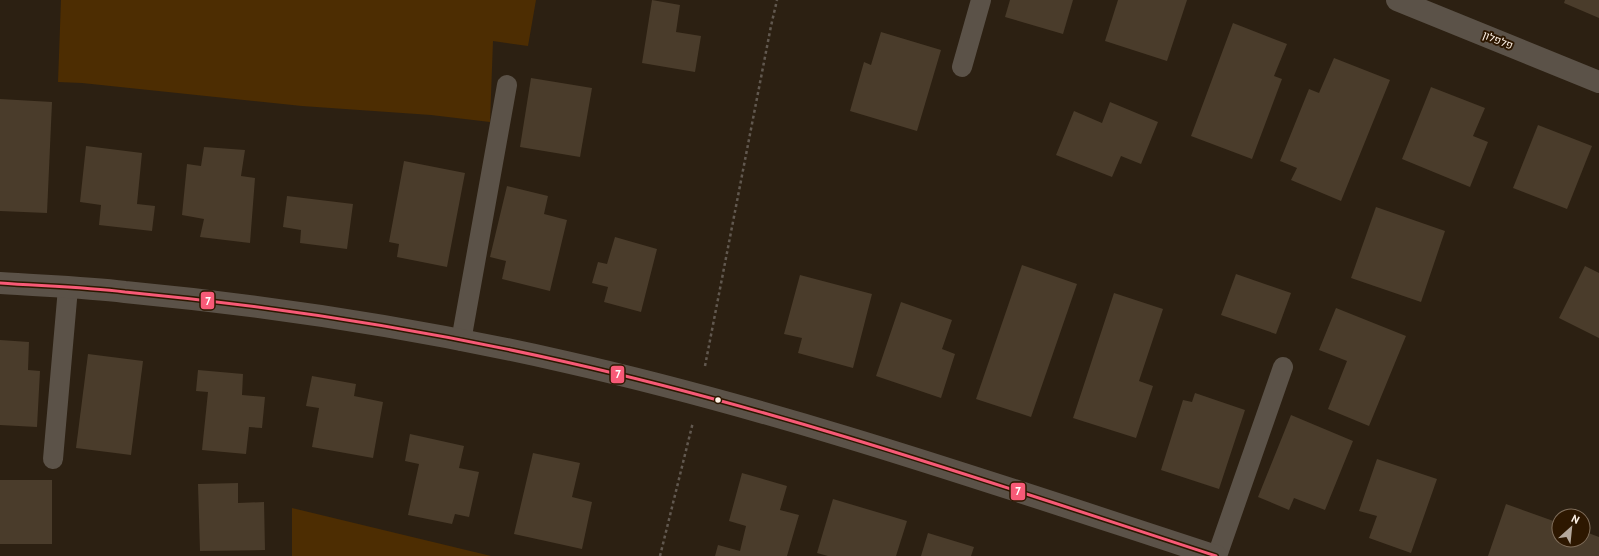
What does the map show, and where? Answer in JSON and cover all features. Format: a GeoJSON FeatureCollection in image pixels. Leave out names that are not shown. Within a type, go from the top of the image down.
{"type":"FeatureCollection","features":[{"type":"Feature","properties":{"kind":"street","name":"פלפלון"},"geometry":{"type":"LineString","coordinates":[[1397,0],[1599,82]]}},
{"type":"Feature","properties":{"kind":"street"},"geometry":{"type":"LineString","coordinates":[[0,282],[123,291],[267,308],[414,331],[566,362],[699,395],[882,448],[1217,556]]}},
{"type":"Feature","properties":{"kind":"lane"},"geometry":{"type":"LineString","coordinates":[[962,67],[981,0]]}},
{"type":"Feature","properties":{"kind":"lane"},"geometry":{"type":"LineString","coordinates":[[461,341],[507,85]]}},
{"type":"Feature","properties":{"kind":"lane"},"geometry":{"type":"LineString","coordinates":[[53,459],[68,288]]}},
{"type":"Feature","properties":{"kind":"lane"},"geometry":{"type":"LineString","coordinates":[[1217,556],[1283,368]]}},
{"type":"Feature","properties":{"kind":"path"},"geometry":{"type":"LineString","coordinates":[[660,556],[699,395],[770,26],[777,0]]}},
{"type":"Feature","properties":{"kind":"shaded area"},"geometry":{"type":"Polygon","coordinates":[[[61,0],[536,0],[528,46],[493,41],[490,122],[431,115],[302,106],[82,83],[58,82],[61,0]]]}},
{"type":"Feature","properties":{"kind":"shaded area"},"geometry":{"type":"Polygon","coordinates":[[[292,508],[491,556],[292,556],[292,508]]]}},
{"type":"Feature","properties":{"kind":"building"},"geometry":{"type":"Polygon","coordinates":[[[652,0],[680,5],[676,32],[701,36],[695,72],[642,63],[652,0]]]}},
{"type":"Feature","properties":{"kind":"building"},"geometry":{"type":"Polygon","coordinates":[[[1010,0],[1073,0],[1063,34],[1005,17],[1010,0]]]}},
{"type":"Feature","properties":{"kind":"building"},"geometry":{"type":"Polygon","coordinates":[[[1118,0],[1187,0],[1167,61],[1105,41],[1118,0]]]}},
{"type":"Feature","properties":{"kind":"building"},"geometry":{"type":"Polygon","coordinates":[[[1565,0],[1599,0],[1599,18],[1564,3],[1565,0]]]}},
{"type":"Feature","properties":{"kind":"building"},"geometry":{"type":"Polygon","coordinates":[[[1233,23],[1287,44],[1274,76],[1282,79],[1252,159],[1191,136],[1233,23]]]}},
{"type":"Feature","properties":{"kind":"building"},"geometry":{"type":"Polygon","coordinates":[[[881,32],[941,50],[917,131],[850,111],[864,62],[871,65],[881,32]]]}},
{"type":"Feature","properties":{"kind":"building"},"geometry":{"type":"Polygon","coordinates":[[[1334,58],[1390,80],[1341,201],[1291,180],[1297,168],[1280,161],[1309,89],[1319,93],[1334,58]]]}},
{"type":"Feature","properties":{"kind":"building"},"geometry":{"type":"Polygon","coordinates":[[[531,78],[592,88],[580,157],[520,147],[531,78]]]}},
{"type":"Feature","properties":{"kind":"building"},"geometry":{"type":"Polygon","coordinates":[[[1431,87],[1485,108],[1473,136],[1488,142],[1470,187],[1402,159],[1431,87]]]}},
{"type":"Feature","properties":{"kind":"building"},"geometry":{"type":"Polygon","coordinates":[[[0,99],[52,102],[47,213],[0,211],[0,99]]]}},
{"type":"Feature","properties":{"kind":"building"},"geometry":{"type":"Polygon","coordinates":[[[1110,102],[1158,122],[1141,164],[1121,156],[1112,177],[1056,155],[1074,111],[1102,123],[1110,102]]]}},
{"type":"Feature","properties":{"kind":"building"},"geometry":{"type":"Polygon","coordinates":[[[1538,125],[1592,146],[1567,209],[1513,188],[1538,125]]]}},
{"type":"Feature","properties":{"kind":"building"},"geometry":{"type":"Polygon","coordinates":[[[86,146],[142,153],[137,204],[155,206],[152,231],[99,225],[101,205],[80,202],[86,146]]]}},
{"type":"Feature","properties":{"kind":"building"},"geometry":{"type":"Polygon","coordinates":[[[204,147],[245,150],[241,176],[255,178],[250,243],[200,237],[204,219],[182,215],[187,164],[201,166],[204,147]]]}},
{"type":"Feature","properties":{"kind":"building"},"geometry":{"type":"Polygon","coordinates":[[[404,161],[465,173],[447,267],[397,257],[399,244],[389,242],[404,161]]]}},
{"type":"Feature","properties":{"kind":"building"},"geometry":{"type":"Polygon","coordinates":[[[507,186],[548,196],[544,214],[567,220],[550,291],[502,279],[506,261],[490,257],[507,186]]]}},
{"type":"Feature","properties":{"kind":"building"},"geometry":{"type":"Polygon","coordinates":[[[287,196],[353,204],[347,249],[300,243],[301,230],[283,227],[287,196]]]}},
{"type":"Feature","properties":{"kind":"building"},"geometry":{"type":"Polygon","coordinates":[[[1376,207],[1445,231],[1421,302],[1351,278],[1376,207]]]}},
{"type":"Feature","properties":{"kind":"building"},"geometry":{"type":"Polygon","coordinates":[[[615,237],[657,249],[641,312],[604,302],[608,287],[592,283],[598,262],[607,264],[615,237]]]}},
{"type":"Feature","properties":{"kind":"building"},"geometry":{"type":"Polygon","coordinates":[[[1022,265],[1077,284],[1031,417],[976,399],[1022,265]]]}},
{"type":"Feature","properties":{"kind":"building"},"geometry":{"type":"Polygon","coordinates":[[[1585,266],[1599,273],[1599,338],[1559,318],[1585,266]]]}},
{"type":"Feature","properties":{"kind":"building"},"geometry":{"type":"Polygon","coordinates":[[[1236,274],[1291,293],[1276,334],[1221,315],[1236,274]]]}},
{"type":"Feature","properties":{"kind":"building"},"geometry":{"type":"Polygon","coordinates":[[[800,275],[872,294],[853,368],[798,353],[802,338],[784,334],[800,275]]]}},
{"type":"Feature","properties":{"kind":"building"},"geometry":{"type":"Polygon","coordinates":[[[1114,293],[1163,309],[1139,381],[1153,386],[1136,438],[1073,418],[1114,293]]]}},
{"type":"Feature","properties":{"kind":"building"},"geometry":{"type":"Polygon","coordinates":[[[901,302],[952,320],[942,349],[955,354],[941,398],[876,376],[901,302]]]}},
{"type":"Feature","properties":{"kind":"building"},"geometry":{"type":"Polygon","coordinates":[[[1336,308],[1406,336],[1369,426],[1328,409],[1347,361],[1319,350],[1336,308]]]}},
{"type":"Feature","properties":{"kind":"building"},"geometry":{"type":"Polygon","coordinates":[[[0,340],[29,342],[28,370],[40,371],[37,427],[0,425],[0,340]]]}},
{"type":"Feature","properties":{"kind":"building"},"geometry":{"type":"Polygon","coordinates":[[[88,354],[143,361],[131,455],[76,448],[88,354]]]}},
{"type":"Feature","properties":{"kind":"building"},"geometry":{"type":"Polygon","coordinates":[[[198,370],[243,374],[242,395],[265,397],[262,428],[249,427],[246,454],[202,450],[208,392],[196,391],[198,370]]]}},
{"type":"Feature","properties":{"kind":"building"},"geometry":{"type":"Polygon","coordinates":[[[312,376],[356,384],[354,396],[383,402],[373,458],[312,447],[319,408],[306,406],[312,376]]]}},
{"type":"Feature","properties":{"kind":"building"},"geometry":{"type":"Polygon","coordinates":[[[1195,393],[1245,410],[1219,489],[1161,470],[1183,400],[1192,402],[1195,393]]]}},
{"type":"Feature","properties":{"kind":"building"},"geometry":{"type":"Polygon","coordinates":[[[1291,415],[1353,441],[1325,510],[1294,498],[1289,510],[1258,497],[1291,415]]]}},
{"type":"Feature","properties":{"kind":"building"},"geometry":{"type":"Polygon","coordinates":[[[410,434],[464,446],[459,468],[479,472],[469,517],[455,514],[452,524],[408,515],[419,464],[405,461],[410,434]]]}},
{"type":"Feature","properties":{"kind":"building"},"geometry":{"type":"Polygon","coordinates":[[[533,453],[580,463],[572,497],[592,502],[582,549],[514,534],[533,453]]]}},
{"type":"Feature","properties":{"kind":"building"},"geometry":{"type":"Polygon","coordinates":[[[1377,459],[1437,479],[1411,553],[1369,538],[1377,516],[1359,511],[1377,459]]]}},
{"type":"Feature","properties":{"kind":"building"},"geometry":{"type":"Polygon","coordinates":[[[742,473],[787,486],[780,510],[799,515],[787,556],[715,556],[718,545],[740,551],[746,526],[729,521],[742,473]]]}},
{"type":"Feature","properties":{"kind":"building"},"geometry":{"type":"Polygon","coordinates":[[[0,480],[52,480],[52,544],[0,544],[0,480]]]}},
{"type":"Feature","properties":{"kind":"building"},"geometry":{"type":"Polygon","coordinates":[[[238,483],[238,503],[264,502],[265,550],[200,551],[198,484],[238,483]]]}},
{"type":"Feature","properties":{"kind":"building"},"geometry":{"type":"Polygon","coordinates":[[[833,499],[907,521],[896,556],[828,556],[817,553],[833,499]]]}},
{"type":"Feature","properties":{"kind":"building"},"geometry":{"type":"Polygon","coordinates":[[[1506,504],[1551,520],[1551,548],[1591,548],[1591,534],[1599,537],[1599,556],[1488,556],[1506,504]]]}},
{"type":"Feature","properties":{"kind":"building"},"geometry":{"type":"Polygon","coordinates":[[[928,533],[974,547],[971,556],[921,556],[928,533]]]}},
{"type":"Feature","properties":{"kind":"transit line","name":"7"},"geometry":{"type":"LineString","coordinates":[[0,283],[110,290],[236,304],[402,329],[566,362],[649,382],[812,427],[974,477],[1216,556]]}}]}
